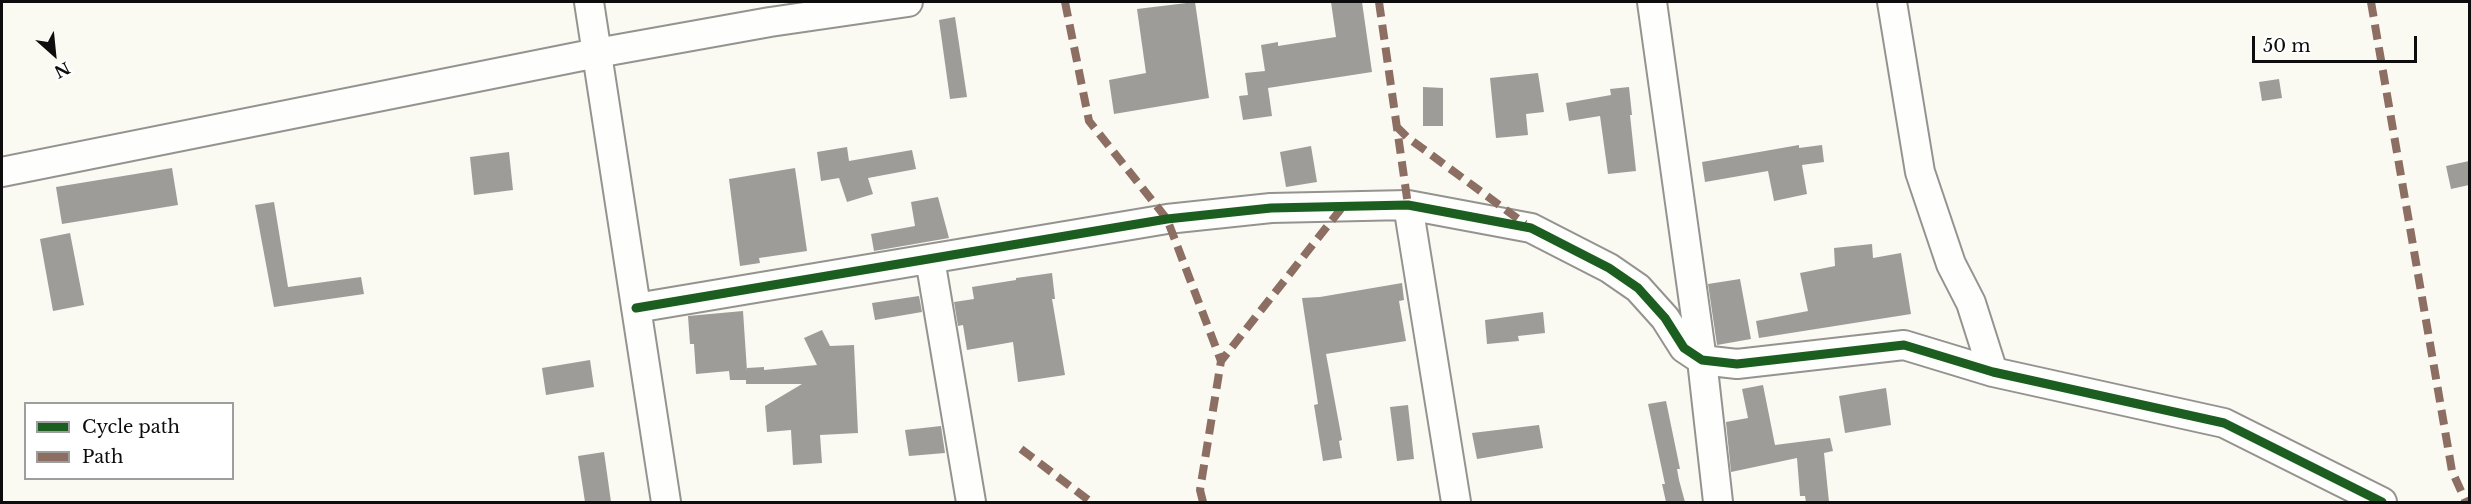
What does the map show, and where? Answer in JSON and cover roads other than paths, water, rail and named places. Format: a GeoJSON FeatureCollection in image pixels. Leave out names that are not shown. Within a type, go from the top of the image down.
{"type":"FeatureCollection","features":[{"type":"Feature","properties":{"kind":"street"},"geometry":{"type":"LineString","coordinates":[[589,2],[666,502]]}},
{"type":"Feature","properties":{"kind":"street"},"geometry":{"type":"LineString","coordinates":[[3,167],[597,53],[770,22],[908,2]]}},
{"type":"Feature","properties":{"kind":"street"},"geometry":{"type":"LineString","coordinates":[[1652,2],[1702,360],[1718,502]]}},
{"type":"Feature","properties":{"kind":"street"},"geometry":{"type":"LineString","coordinates":[[1892,2],[1920,172],[1951,264],[1971,303],[1993,372]]}},
{"type":"Feature","properties":{"kind":"street"},"geometry":{"type":"LineString","coordinates":[[636,308],[1167,219],[1271,208],[1408,205],[1531,228],[1609,268],[1638,288],[1665,318],[1684,348],[1702,360],[1737,364],[1904,345],[1993,372],[2224,423],[2382,502]]}},
{"type":"Feature","properties":{"kind":"street"},"geometry":{"type":"LineString","coordinates":[[1408,205],[1456,502]]}},
{"type":"Feature","properties":{"kind":"street"},"geometry":{"type":"LineString","coordinates":[[930,259],[971,502]]}}]}
